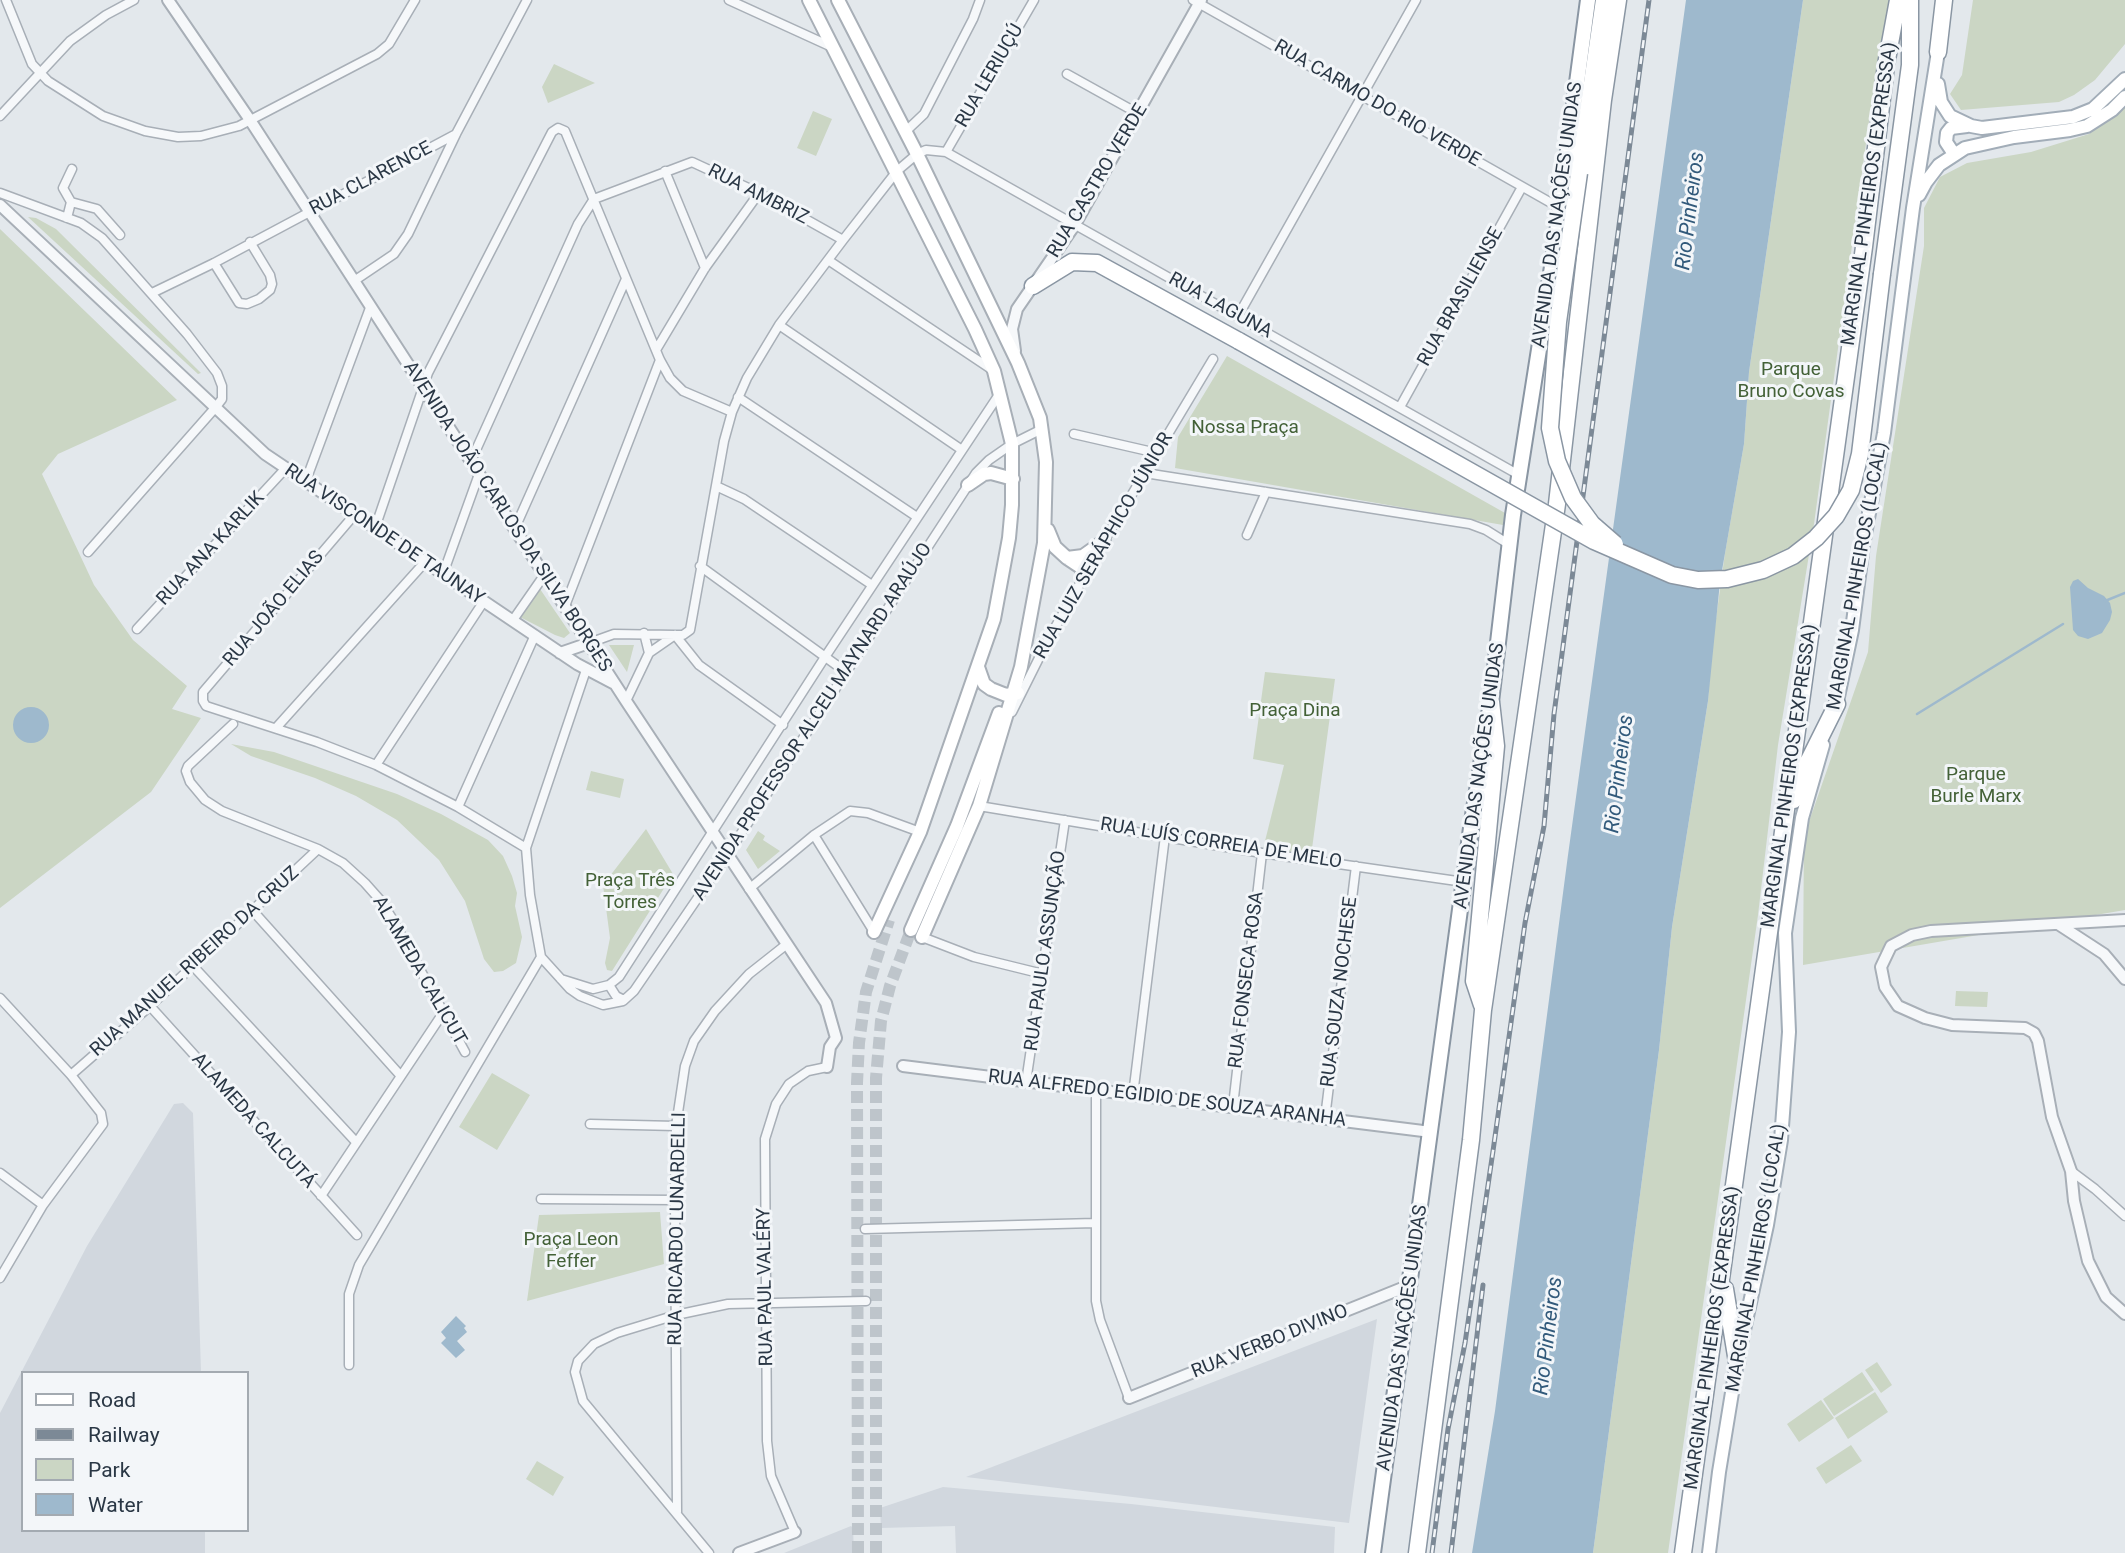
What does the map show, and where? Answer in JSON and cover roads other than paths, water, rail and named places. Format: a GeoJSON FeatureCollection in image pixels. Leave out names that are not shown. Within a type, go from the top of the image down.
{"type":"FeatureCollection","features":[{"type":"Feature","properties":{"kind":"highway","name":"AVENIDA DAS NAÇÕES UNIDAS"},"geometry":{"type":"LineString","coordinates":[[1373,1553],[1491,702],[1519,475],[1560,208],[1588,0]]}},
{"type":"Feature","properties":{"kind":"highway"},"geometry":{"type":"LineString","coordinates":[[1604,0],[1558,322],[1550,428],[1563,478],[1583,512],[1601,534],[1637,561]]}},
{"type":"Feature","properties":{"kind":"highway"},"geometry":{"type":"LineString","coordinates":[[1417,1553],[1471,1140],[1483,1010],[1557,504],[1603,100],[1618,0]]}},
{"type":"Feature","properties":{"kind":"highway","name":"MARGINAL PINHEIROS (EXPRESSA)"},"geometry":{"type":"LineString","coordinates":[[1683,1553],[1864,247],[1886,65],[1898,0]]}},
{"type":"Feature","properties":{"kind":"highway"},"geometry":{"type":"LineString","coordinates":[[1032,286],[1072,262],[1097,263],[1573,529],[1637,561],[1672,575],[1698,580],[1727,579],[1763,570],[1793,556],[1816,538],[1836,516],[1851,490],[1860,454],[1910,65],[1910,0]]}},
{"type":"Feature","properties":{"kind":"highway"},"geometry":{"type":"LineString","coordinates":[[1938,52],[1944,0]]}},
{"type":"Feature","properties":{"kind":"highway"},"geometry":{"type":"LineString","coordinates":[[1483,1010],[1474,981],[1496,746],[1491,702]]}},
{"type":"Feature","properties":{"kind":"highway"},"geometry":{"type":"LineString","coordinates":[[1783,828],[1808,762],[1837,704]]}},
{"type":"Feature","properties":{"kind":"highway"},"geometry":{"type":"LineString","coordinates":[[1722,1271],[1737,1362]]}},
{"type":"Feature","properties":{"kind":"main road"},"geometry":{"type":"LineString","coordinates":[[808,0],[897,171],[994,371],[1012,444],[1013,479],[1009,538],[996,610],[920,832],[874,932]]}},
{"type":"Feature","properties":{"kind":"main road"},"geometry":{"type":"LineString","coordinates":[[838,0],[917,154],[1018,363],[1032,395],[1042,429],[1046,462],[1046,522],[1021,667],[979,806],[916,933]]}},
{"type":"Feature","properties":{"kind":"main road"},"geometry":{"type":"LineString","coordinates":[[1938,52],[1941,102],[1955,120],[1971,126]]}},
{"type":"Feature","properties":{"kind":"main road","name":"MARGINAL PINHEIROS (LOCAL)"},"geometry":{"type":"LineString","coordinates":[[1709,1553],[1737,1362],[1767,1225],[1782,1132],[1789,1032],[1785,933],[1796,849],[1811,779],[1837,704],[1884,433],[1913,208],[1938,52]]}},
{"type":"Feature","properties":{"kind":"main road"},"geometry":{"type":"LineString","coordinates":[[1954,154],[1946,142],[1947,132],[1955,127],[1993,127],[2073,117],[2093,109],[2125,79]]}},
{"type":"Feature","properties":{"kind":"main road"},"geometry":{"type":"LineString","coordinates":[[1913,208],[1934,171],[1954,154],[1972,146],[2087,125],[2106,114],[2125,97]]}},
{"type":"Feature","properties":{"kind":"main road"},"geometry":{"type":"LineString","coordinates":[[968,485],[984,474],[991,473],[1013,479]]}},
{"type":"Feature","properties":{"kind":"main road"},"geometry":{"type":"LineString","coordinates":[[1046,522],[1051,539],[1067,558],[1082,568],[1083,579]]}},
{"type":"Feature","properties":{"kind":"main road"},"geometry":{"type":"LineString","coordinates":[[1067,558],[1083,556],[1104,541]]}},
{"type":"Feature","properties":{"kind":"main road"},"geometry":{"type":"LineString","coordinates":[[978,667],[984,684],[1013,694]]}},
{"type":"Feature","properties":{"kind":"main road"},"geometry":{"type":"LineString","coordinates":[[916,933],[957,826],[1013,694]]}},
{"type":"Feature","properties":{"kind":"main road"},"geometry":{"type":"LineString","coordinates":[[889,920],[939,806],[956,756],[962,714]]}},
{"type":"Feature","properties":{"kind":"street"},"geometry":{"type":"LineString","coordinates":[[6,0],[24,46],[39,73],[48,82],[103,116],[163,135],[201,136],[227,130],[250,120],[384,49],[415,0]]}},
{"type":"Feature","properties":{"kind":"street"},"geometry":{"type":"LineString","coordinates":[[0,116],[82,31],[134,0]]}},
{"type":"Feature","properties":{"kind":"street","name":"AVENIDA JOÃO CARLOS DA SILVA BORGES"},"geometry":{"type":"LineString","coordinates":[[168,0],[250,120],[626,701],[826,1003],[836,1038],[827,1056],[827,1067]]}},
{"type":"Feature","properties":{"kind":"street"},"geometry":{"type":"LineString","coordinates":[[354,281],[398,250],[408,234],[527,0]]}},
{"type":"Feature","properties":{"kind":"street"},"geometry":{"type":"LineString","coordinates":[[729,0],[832,47]]}},
{"type":"Feature","properties":{"kind":"street"},"geometry":{"type":"LineString","coordinates":[[905,132],[924,114],[980,0]]}},
{"type":"Feature","properties":{"kind":"street","name":"RUA LERIUÇÚ"},"geometry":{"type":"LineString","coordinates":[[946,152],[1034,0]]}},
{"type":"Feature","properties":{"kind":"street"},"geometry":{"type":"LineString","coordinates":[[1238,316],[1416,0]]}},
{"type":"Feature","properties":{"kind":"street","name":"RUA CARMO DO RIO VERDE"},"geometry":{"type":"LineString","coordinates":[[1198,1],[1560,208]]}},
{"type":"Feature","properties":{"kind":"street","name":"RUA CASTRO VERDE"},"geometry":{"type":"LineString","coordinates":[[1018,363],[1013,342],[1013,322],[1017,309],[1074,226],[1139,114],[1198,1]]}},
{"type":"Feature","properties":{"kind":"street"},"geometry":{"type":"LineString","coordinates":[[1067,74],[1139,114]]}},
{"type":"Feature","properties":{"kind":"street"},"geometry":{"type":"LineString","coordinates":[[375,528],[422,386],[552,132],[558,128],[565,131],[660,360],[677,387],[732,412]]}},
{"type":"Feature","properties":{"kind":"street","name":"RUA CLARENCE"},"geometry":{"type":"LineString","coordinates":[[152,293],[457,134]]}},
{"type":"Feature","properties":{"kind":"street"},"geometry":{"type":"LineString","coordinates":[[560,653],[606,635],[687,633],[691,626],[724,441],[738,397],[757,360],[779,325],[897,171],[917,154],[933,150],[946,152]]}},
{"type":"Feature","properties":{"kind":"street","name":"RUA LAGUNA"},"geometry":{"type":"LineString","coordinates":[[946,152],[1519,475]]}},
{"type":"Feature","properties":{"kind":"street","name":"RUA AMBRIZ"},"geometry":{"type":"LineString","coordinates":[[594,200],[665,171],[695,162],[759,193],[843,240]]}},
{"type":"Feature","properties":{"kind":"street"},"geometry":{"type":"LineString","coordinates":[[67,218],[71,202],[63,188],[72,169]]}},
{"type":"Feature","properties":{"kind":"street"},"geometry":{"type":"LineString","coordinates":[[665,171],[705,268]]}},
{"type":"Feature","properties":{"kind":"street","name":"RUA BRASILIENSE"},"geometry":{"type":"LineString","coordinates":[[1400,407],[1522,187]]}},
{"type":"Feature","properties":{"kind":"street"},"geometry":{"type":"LineString","coordinates":[[0,193],[67,218],[102,238],[152,293],[217,373],[223,394],[215,408],[88,552]]}},
{"type":"Feature","properties":{"kind":"street"},"geometry":{"type":"LineString","coordinates":[[656,350],[705,268],[759,193]]}},
{"type":"Feature","properties":{"kind":"street"},"geometry":{"type":"LineString","coordinates":[[471,461],[578,224],[594,200]]}},
{"type":"Feature","properties":{"kind":"street"},"geometry":{"type":"LineString","coordinates":[[71,202],[97,209],[120,235]]}},
{"type":"Feature","properties":{"kind":"street","name":"RUA VISCONDE DE TAUNAY"},"geometry":{"type":"LineString","coordinates":[[0,205],[249,441],[285,469],[560,653],[615,684]]}},
{"type":"Feature","properties":{"kind":"street"},"geometry":{"type":"LineString","coordinates":[[214,263],[239,303],[247,304],[259,299],[270,290],[272,284],[270,275],[250,242]]}},
{"type":"Feature","properties":{"kind":"street"},"geometry":{"type":"LineString","coordinates":[[828,260],[994,371]]}},
{"type":"Feature","properties":{"kind":"street"},"geometry":{"type":"LineString","coordinates":[[514,528],[626,279]]}},
{"type":"Feature","properties":{"kind":"street"},"geometry":{"type":"LineString","coordinates":[[306,483],[370,308]]}},
{"type":"Feature","properties":{"kind":"street"},"geometry":{"type":"LineString","coordinates":[[779,325],[962,450]]}},
{"type":"Feature","properties":{"kind":"street","name":"RUA LUIZ SERÁPHICO JÚNIOR"},"geometry":{"type":"LineString","coordinates":[[1013,694],[1213,359]]}},
{"type":"Feature","properties":{"kind":"street"},"geometry":{"type":"LineString","coordinates":[[565,606],[660,360]]}},
{"type":"Feature","properties":{"kind":"street","name":"AVENIDA PROFESSOR ALCEU MAYNARD ARAÚJO"},"geometry":{"type":"LineString","coordinates":[[609,985],[619,977],[711,831],[1001,393]]}},
{"type":"Feature","properties":{"kind":"street"},"geometry":{"type":"LineString","coordinates":[[738,397],[917,517]]}},
{"type":"Feature","properties":{"kind":"street","name":"AVENIDA PROFESSOR ALCEU MAYNARD ARAÚJO"},"geometry":{"type":"LineString","coordinates":[[624,1000],[634,991],[727,855],[968,485],[989,460],[1012,444],[1042,429]]}},
{"type":"Feature","properties":{"kind":"street"},"geometry":{"type":"LineString","coordinates":[[1074,435],[1157,453]]}},
{"type":"Feature","properties":{"kind":"street","name":"RUA ANA KARLIK"},"geometry":{"type":"LineString","coordinates":[[137,629],[285,469]]}},
{"type":"Feature","properties":{"kind":"street"},"geometry":{"type":"LineString","coordinates":[[1144,473],[1470,524],[1511,545]]}},
{"type":"Feature","properties":{"kind":"street"},"geometry":{"type":"LineString","coordinates":[[443,574],[479,474]]}},
{"type":"Feature","properties":{"kind":"street"},"geometry":{"type":"LineString","coordinates":[[716,486],[744,499],[872,585]]}},
{"type":"Feature","properties":{"kind":"street"},"geometry":{"type":"LineString","coordinates":[[1247,535],[1266,492]]}},
{"type":"Feature","properties":{"kind":"street","name":"RUA JOÃO ELIAS"},"geometry":{"type":"LineString","coordinates":[[276,728],[206,706],[203,692],[355,514]]}},
{"type":"Feature","properties":{"kind":"street"},"geometry":{"type":"LineString","coordinates":[[425,562],[276,728],[376,765],[458,807],[526,848]]}},
{"type":"Feature","properties":{"kind":"street"},"geometry":{"type":"LineString","coordinates":[[700,566],[846,672]]}},
{"type":"Feature","properties":{"kind":"street"},"geometry":{"type":"LineString","coordinates":[[513,620],[545,574]]}},
{"type":"Feature","properties":{"kind":"street"},"geometry":{"type":"LineString","coordinates":[[376,765],[484,601]]}},
{"type":"Feature","properties":{"kind":"street"},"geometry":{"type":"LineString","coordinates":[[644,633],[649,653]]}},
{"type":"Feature","properties":{"kind":"street"},"geometry":{"type":"LineString","coordinates":[[458,807],[535,635]]}},
{"type":"Feature","properties":{"kind":"street"},"geometry":{"type":"LineString","coordinates":[[626,701],[649,653],[675,635]]}},
{"type":"Feature","properties":{"kind":"street"},"geometry":{"type":"LineString","coordinates":[[675,635],[699,665],[783,724]]}},
{"type":"Feature","properties":{"kind":"street"},"geometry":{"type":"LineString","coordinates":[[586,670],[526,848],[530,895],[541,957],[558,978],[586,998],[603,1005],[624,1000]]}},
{"type":"Feature","properties":{"kind":"street","name":"ALAMEDA CALICUT"},"geometry":{"type":"LineString","coordinates":[[233,724],[188,766],[186,771],[190,782],[205,800],[222,811],[318,849],[343,863],[365,883],[381,901],[465,1052]]}},
{"type":"Feature","properties":{"kind":"street","name":"RUA LUÍS CORREIA DE MELO"},"geometry":{"type":"LineString","coordinates":[[979,806],[1262,853],[1464,882]]}},
{"type":"Feature","properties":{"kind":"street"},"geometry":{"type":"LineString","coordinates":[[749,889],[814,835],[850,811],[868,813],[920,832]]}},
{"type":"Feature","properties":{"kind":"street","name":"RUA PAULO ASSUNÇÃO"},"geometry":{"type":"LineString","coordinates":[[1026,1082],[1065,820]]}},
{"type":"Feature","properties":{"kind":"street"},"geometry":{"type":"LineString","coordinates":[[814,835],[874,932]]}},
{"type":"Feature","properties":{"kind":"street"},"geometry":{"type":"LineString","coordinates":[[1133,1095],[1166,836]]}},
{"type":"Feature","properties":{"kind":"street","name":"RUA MANUEL RIBEIRO DA CRUZ"},"geometry":{"type":"LineString","coordinates":[[71,1075],[150,1006],[318,849]]}},
{"type":"Feature","properties":{"kind":"street","name":"RUA FONSECA ROSA"},"geometry":{"type":"LineString","coordinates":[[1233,1106],[1262,853]]}},
{"type":"Feature","properties":{"kind":"street","name":"RUA SOUZA NOCHESE"},"geometry":{"type":"LineString","coordinates":[[1325,1118],[1356,866]]}},
{"type":"Feature","properties":{"kind":"street"},"geometry":{"type":"LineString","coordinates":[[253,911],[400,1075]]}},
{"type":"Feature","properties":{"kind":"street"},"geometry":{"type":"LineString","coordinates":[[2125,920],[1931,931],[1912,935],[1891,946],[1881,967],[1885,987],[1898,1006],[1925,1018],[1952,1025],[2025,1028],[2034,1033],[2038,1041],[2052,1117],[2071,1171],[2088,1261],[2106,1297],[2125,1314]]}},
{"type":"Feature","properties":{"kind":"street"},"geometry":{"type":"LineString","coordinates":[[2058,924],[2104,954],[2125,979]]}},
{"type":"Feature","properties":{"kind":"street"},"geometry":{"type":"LineString","coordinates":[[916,933],[974,957],[1043,974]]}},
{"type":"Feature","properties":{"kind":"street","name":"RUA RICARDO LUNARDELLI"},"geometry":{"type":"LineString","coordinates":[[677,1512],[676,1126],[685,1066],[694,1041],[734,988],[787,944]]}},
{"type":"Feature","properties":{"kind":"street"},"geometry":{"type":"LineString","coordinates":[[349,1365],[349,1294],[359,1265],[541,957]]}},
{"type":"Feature","properties":{"kind":"street"},"geometry":{"type":"LineString","coordinates":[[193,966],[356,1142]]}},
{"type":"Feature","properties":{"kind":"street"},"geometry":{"type":"LineString","coordinates":[[558,978],[588,988],[609,985],[613,993],[624,1000]]}},
{"type":"Feature","properties":{"kind":"street"},"geometry":{"type":"LineString","coordinates":[[586,998],[588,988]]}},
{"type":"Feature","properties":{"kind":"street"},"geometry":{"type":"LineString","coordinates":[[0,998],[71,1075],[103,1119],[102,1128],[61,1178],[0,1278]]}},
{"type":"Feature","properties":{"kind":"street","name":"ALAMEDA CALCUTÁ"},"geometry":{"type":"LineString","coordinates":[[150,1006],[357,1235]]}},
{"type":"Feature","properties":{"kind":"street"},"geometry":{"type":"LineString","coordinates":[[321,1196],[443,1013]]}},
{"type":"Feature","properties":{"kind":"street","name":"RUA ALFREDO EGIDIO DE SOUZA ARANHA"},"geometry":{"type":"LineString","coordinates":[[903,1066],[1431,1132]]}},
{"type":"Feature","properties":{"kind":"street","name":"RUA PAUL VALÉRY"},"geometry":{"type":"LineString","coordinates":[[795,1532],[771,1476],[767,1441],[767,1129],[776,1104],[789,1084],[808,1072],[827,1067]]}},
{"type":"Feature","properties":{"kind":"street"},"geometry":{"type":"LineString","coordinates":[[1096,1090],[1096,1301],[1100,1321],[1129,1398]]}},
{"type":"Feature","properties":{"kind":"street"},"geometry":{"type":"LineString","coordinates":[[590,1124],[676,1126]]}},
{"type":"Feature","properties":{"kind":"street"},"geometry":{"type":"LineString","coordinates":[[2071,1171],[2125,1216]]}},
{"type":"Feature","properties":{"kind":"street"},"geometry":{"type":"LineString","coordinates":[[0,1173],[43,1205]]}},
{"type":"Feature","properties":{"kind":"street"},"geometry":{"type":"LineString","coordinates":[[541,1199],[675,1200]]}},
{"type":"Feature","properties":{"kind":"street"},"geometry":{"type":"LineString","coordinates":[[865,1228],[1095,1223]]}},
{"type":"Feature","properties":{"kind":"street","name":"RUA VERBO DIVINO"},"geometry":{"type":"LineString","coordinates":[[1129,1398],[1410,1285]]}},
{"type":"Feature","properties":{"kind":"street"},"geometry":{"type":"LineString","coordinates":[[709,1553],[591,1412],[578,1391],[575,1372],[578,1361],[594,1344],[617,1333],[676,1315],[728,1304],[866,1301]]}},
{"type":"Feature","properties":{"kind":"street"},"geometry":{"type":"LineString","coordinates":[[738,1553],[795,1532]]}},
{"type":"Feature","properties":{"kind":"water","name":"Rio Pinheiros"},"geometry":{"type":"Polygon","coordinates":[[[1686,0],[1803,0],[1749,372],[1744,444],[1720,582],[1708,701],[1672,927],[1659,1050],[1593,1553],[1472,1553],[1495,1411],[1568,855],[1686,0]]]}},
{"type":"Feature","properties":{"kind":"water"},"geometry":{"type":"Polygon","coordinates":[[[2078,579],[2104,596],[2110,603],[2112,612],[2102,633],[2088,639],[2078,636],[2073,630],[2070,587],[2073,581],[2078,579]]]}},
{"type":"Feature","properties":{"kind":"water"},"geometry":{"type":"Polygon","coordinates":[[[31,707],[44,712],[49,725],[44,738],[31,743],[18,738],[13,725],[18,712],[31,707]]]}},
{"type":"Feature","properties":{"kind":"water"},"geometry":{"type":"Polygon","coordinates":[[[456,1316],[466,1326],[464,1328],[467,1332],[457,1341],[465,1350],[456,1358],[441,1343],[446,1338],[441,1332],[456,1316]]]}},
{"type":"Feature","properties":{"kind":"waterway"},"geometry":{"type":"LineString","coordinates":[[2105,601],[2125,593]]}},
{"type":"Feature","properties":{"kind":"waterway"},"geometry":{"type":"LineString","coordinates":[[1917,714],[2063,624]]}},
{"type":"Feature","properties":{"kind":"tunnel"},"geometry":{"type":"LineString","coordinates":[[858,1553],[857,1083],[866,992],[889,920]]}},
{"type":"Feature","properties":{"kind":"tunnel"},"geometry":{"type":"LineString","coordinates":[[876,1553],[876,1078],[881,1021],[890,986],[911,930]]}},
{"type":"Feature","properties":{"kind":"railway"},"geometry":{"type":"LineString","coordinates":[[1432,1553],[1448,1429],[1465,1343],[1525,923],[1544,826],[1554,714],[1649,0]]}},
{"type":"Feature","properties":{"kind":"railway"},"geometry":{"type":"LineString","coordinates":[[1451,1553],[1483,1285]]}},
{"type":"Feature","properties":{"kind":"park label","name":"Parque Bruno Covas"},"geometry":{"type":"Point","coordinates":[1791,381]}},
{"type":"Feature","properties":{"kind":"park label","name":"Nossa Praça"},"geometry":{"type":"Point","coordinates":[1245,428]}},
{"type":"Feature","properties":{"kind":"park label","name":"Praça Dina"},"geometry":{"type":"Point","coordinates":[1295,711]}},
{"type":"Feature","properties":{"kind":"park label","name":"Parque Burle Marx"},"geometry":{"type":"Point","coordinates":[1976,786]}},
{"type":"Feature","properties":{"kind":"park label","name":"Praça Três Torres"},"geometry":{"type":"Point","coordinates":[630,892]}},
{"type":"Feature","properties":{"kind":"park label","name":"Praça Leon Feffer"},"geometry":{"type":"Point","coordinates":[571,1251]}}]}
